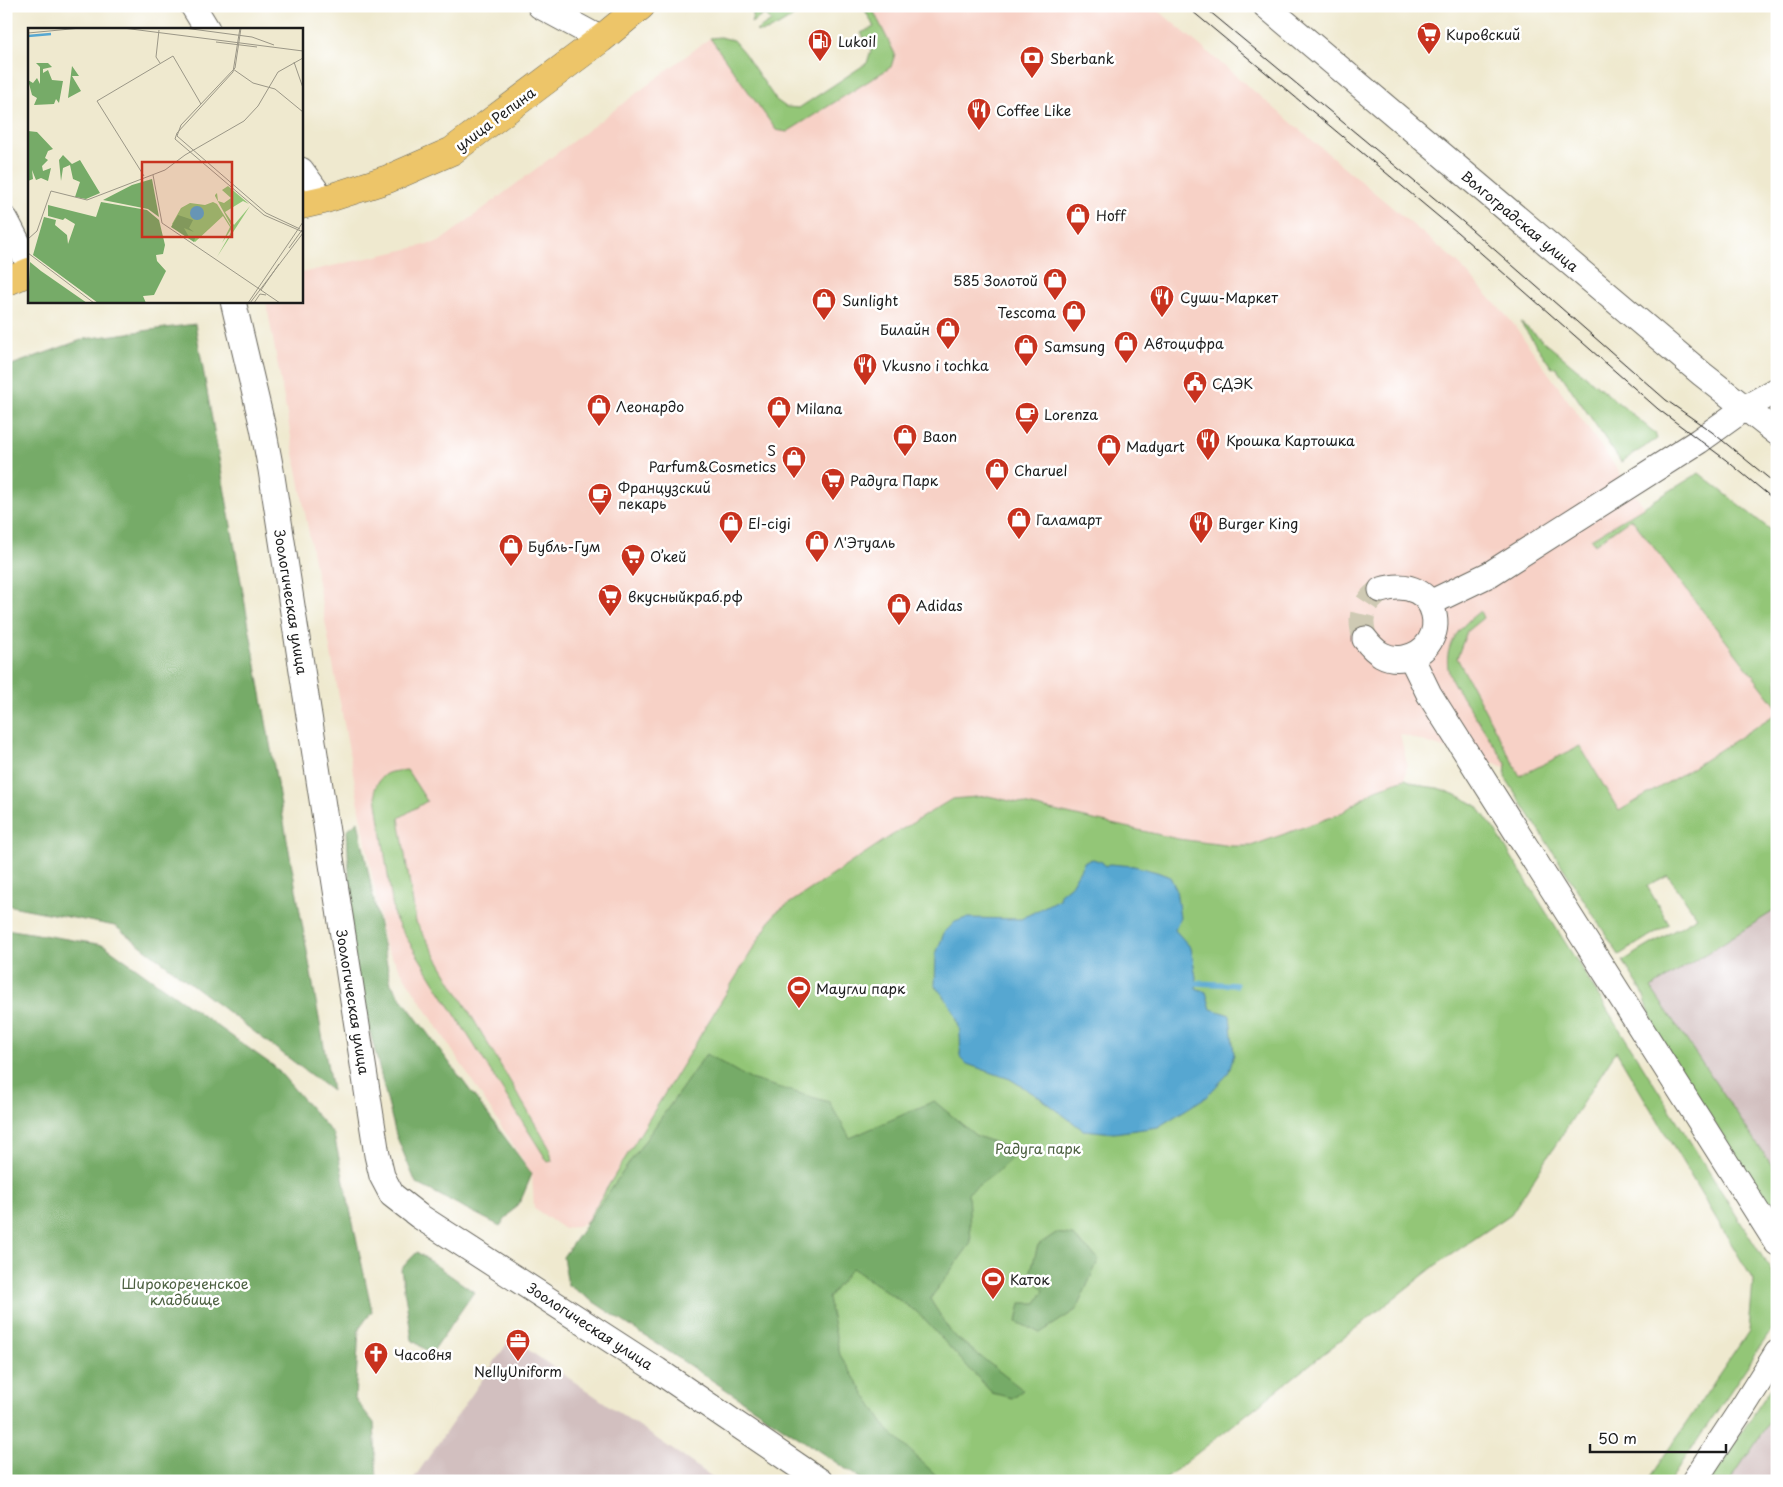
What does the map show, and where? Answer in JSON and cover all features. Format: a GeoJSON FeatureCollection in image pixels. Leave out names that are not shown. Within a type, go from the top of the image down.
{"type":"FeatureCollection","features":[{"type":"Feature","properties":{"kind":"main road","name":"улица Репина"},"geometry":{"type":"LineString","coordinates":[[312,203],[388,180],[452,152],[601,39],[641,6]]}},
{"type":"Feature","properties":{"kind":"main road"},"geometry":{"type":"LineString","coordinates":[[6,282],[28,272]]}},
{"type":"Feature","properties":{"kind":"street"},"geometry":{"type":"LineString","coordinates":[[193,6],[206,28]]}},
{"type":"Feature","properties":{"kind":"street"},"geometry":{"type":"LineString","coordinates":[[540,6],[601,39]]}},
{"type":"Feature","properties":{"kind":"street","name":"Волгоградская улица"},"geometry":{"type":"LineString","coordinates":[[1266,6],[1744,408],[1777,433]]}},
{"type":"Feature","properties":{"kind":"street"},"geometry":{"type":"LineString","coordinates":[[302,173],[312,203]]}},
{"type":"Feature","properties":{"kind":"street"},"geometry":{"type":"LineString","coordinates":[[6,220],[28,262]]}},
{"type":"Feature","properties":{"kind":"street","name":"Зоологическая улица"},"geometry":{"type":"LineString","coordinates":[[232,302],[263,428],[271,470],[377,1156],[382,1176],[392,1195],[419,1216],[657,1370],[820,1481]]}},
{"type":"Feature","properties":{"kind":"street"},"geometry":{"type":"LineString","coordinates":[[1430,603],[1490,574],[1699,441],[1744,408],[1777,390]]}},
{"type":"Feature","properties":{"kind":"street"},"geometry":{"type":"LineString","coordinates":[[1365,638],[1373,650],[1384,657],[1398,659],[1411,657],[1422,650],[1431,640],[1435,628],[1434,615],[1430,603],[1420,592],[1408,586],[1394,586],[1381,590]]}},
{"type":"Feature","properties":{"kind":"street"},"geometry":{"type":"LineString","coordinates":[[1411,657],[1429,694],[1777,1243]]}},
{"type":"Feature","properties":{"kind":"street"},"geometry":{"type":"LineString","coordinates":[[1694,1481],[1777,1353]]}},
{"type":"Feature","properties":{"kind":"shaded area","name":"Радуга Парк"},"geometry":{"type":"Polygon","coordinates":[[[871,6],[1153,6],[1458,263],[1512,322],[1777,693],[1777,723],[1565,858],[1507,768],[1400,734],[1407,764],[1405,779],[1376,789],[1340,814],[1251,846],[1232,846],[1178,839],[952,799],[891,836],[775,913],[585,1224],[564,1229],[534,1208],[532,1174],[385,946],[266,302],[302,302],[302,273],[439,242],[710,38],[776,130],[894,54],[871,6]]]}},
{"type":"Feature","properties":{"kind":"shaded area"},"geometry":{"type":"Polygon","coordinates":[[[1777,909],[1777,1173],[1651,988],[1777,909]]]}},
{"type":"Feature","properties":{"kind":"shaded area"},"geometry":{"type":"Polygon","coordinates":[[[511,1338],[718,1481],[412,1481],[511,1338]]]}},
{"type":"Feature","properties":{"kind":"shaded area"},"geometry":{"type":"Polygon","coordinates":[[[1777,1410],[1777,1481],[1730,1481],[1777,1410]]]}},
{"type":"Feature","properties":{"kind":"green space"},"geometry":{"type":"Polygon","coordinates":[[[759,6],[808,6],[783,23],[762,32],[756,31],[771,21],[765,14],[751,23],[754,10],[759,6]]]}},
{"type":"Feature","properties":{"kind":"green space"},"geometry":{"type":"Polygon","coordinates":[[[863,6],[871,6],[895,54],[891,67],[787,132],[776,130],[710,38],[720,37],[733,40],[776,100],[786,107],[799,108],[867,63],[871,50],[861,33],[874,27],[863,6]]]}},
{"type":"Feature","properties":{"kind":"green space"},"geometry":{"type":"Polygon","coordinates":[[[1520,322],[1655,433],[1657,439],[1621,462],[1556,367],[1552,368],[1520,322]]]}},
{"type":"Feature","properties":{"kind":"green space"},"geometry":{"type":"Polygon","coordinates":[[[195,324],[332,1091],[115,926],[6,905],[6,367],[84,339],[195,324]]]}},
{"type":"Feature","properties":{"kind":"green space"},"geometry":{"type":"Polygon","coordinates":[[[1699,473],[1777,535],[1777,707],[1631,518],[1595,544],[1591,539],[1699,473]]]}},
{"type":"Feature","properties":{"kind":"green space"},"geometry":{"type":"Polygon","coordinates":[[[1480,611],[1483,618],[1467,631],[1457,658],[1520,776],[1580,746],[1619,811],[1689,770],[1777,713],[1777,909],[1651,988],[1777,1173],[1777,1221],[1657,1033],[1642,991],[1623,961],[1697,917],[1668,875],[1647,886],[1669,924],[1619,955],[1505,777],[1506,763],[1451,678],[1447,659],[1452,643],[1467,622],[1480,611]]]}},
{"type":"Feature","properties":{"kind":"green space"},"geometry":{"type":"Polygon","coordinates":[[[407,770],[427,801],[399,818],[416,922],[550,1149],[552,1161],[548,1162],[394,916],[375,789],[383,776],[395,771],[407,770]]]}},
{"type":"Feature","properties":{"kind":"green space","name":"Радуга парк"},"geometry":{"type":"Polygon","coordinates":[[[1405,779],[1422,786],[1438,788],[1477,806],[1494,829],[1770,1269],[1777,1298],[1777,1312],[1773,1328],[1670,1481],[1647,1481],[1749,1331],[1753,1280],[1616,1051],[1511,1214],[1436,1265],[1162,1481],[928,1481],[585,1224],[775,913],[891,836],[952,799],[988,796],[1178,839],[1232,846],[1251,846],[1340,814],[1376,789],[1405,779]]]}},
{"type":"Feature","properties":{"kind":"green space"},"geometry":{"type":"Polygon","coordinates":[[[358,821],[391,984],[532,1174],[521,1200],[500,1226],[416,1183],[396,1135],[353,964],[347,830],[358,821]]]}},
{"type":"Feature","properties":{"kind":"green space","name":"Широкореченское кладбище"},"geometry":{"type":"Polygon","coordinates":[[[6,929],[104,945],[275,1067],[334,1135],[372,1311],[359,1329],[355,1399],[374,1423],[377,1481],[6,1481],[6,929]]]}},
{"type":"Feature","properties":{"kind":"green space"},"geometry":{"type":"Polygon","coordinates":[[[706,1054],[750,1079],[829,1102],[850,1138],[934,1101],[975,1135],[1018,1152],[997,1172],[968,1193],[971,1243],[930,1299],[952,1334],[1023,1390],[1012,1398],[992,1393],[918,1313],[852,1268],[828,1298],[840,1355],[887,1429],[941,1480],[948,1481],[864,1481],[568,1285],[563,1257],[706,1054]]]}},
{"type":"Feature","properties":{"kind":"green space"},"geometry":{"type":"Polygon","coordinates":[[[1056,1233],[1072,1235],[1099,1259],[1076,1310],[1040,1333],[1017,1322],[1021,1303],[1036,1303],[1044,1290],[1030,1274],[1038,1245],[1056,1233]]]}},
{"type":"Feature","properties":{"kind":"green space"},"geometry":{"type":"Polygon","coordinates":[[[417,1252],[474,1292],[431,1354],[412,1340],[401,1269],[417,1252]]]}},
{"type":"Feature","properties":{"kind":"green space"},"geometry":{"type":"Polygon","coordinates":[[[1777,1379],[1777,1410],[1730,1481],[1709,1481],[1777,1379]]]}},
{"type":"Feature","properties":{"kind":"water"},"geometry":{"type":"Polygon","coordinates":[[[1093,859],[1102,862],[1105,866],[1109,864],[1134,866],[1170,877],[1176,889],[1180,918],[1175,930],[1191,948],[1197,983],[1196,988],[1206,992],[1211,1009],[1230,1015],[1234,1054],[1228,1074],[1206,1097],[1158,1127],[1114,1133],[1083,1130],[1042,1099],[1010,1079],[967,1064],[960,1057],[959,1026],[953,1010],[935,986],[936,954],[944,933],[955,922],[966,918],[1021,919],[1059,899],[1060,894],[1071,885],[1085,861],[1093,859]]]}},
{"type":"Feature","properties":{"kind":"waterway"},"geometry":{"type":"LineString","coordinates":[[1197,983],[1236,985]]}},
{"type":"Feature","properties":{"kind":"tunnel"},"geometry":{"type":"LineString","coordinates":[[1365,639],[1362,617],[1366,605],[1381,590]]}},
{"type":"Feature","properties":{"kind":"tram line"},"geometry":{"type":"LineString","coordinates":[[1186,6],[1457,232],[1658,409],[1726,460],[1777,502]]}},
{"type":"Feature","properties":{"kind":"tram line"},"geometry":{"type":"LineString","coordinates":[[1203,6],[1463,222],[1666,400],[1712,432],[1777,485]]}},
{"type":"Feature","properties":{"kind":"place","name":"Кировский"},"geometry":{"type":"Point","coordinates":[1429,55]}},
{"type":"Feature","properties":{"kind":"place","name":"Lukoil"},"geometry":{"type":"Point","coordinates":[820,62]}},
{"type":"Feature","properties":{"kind":"place","name":"Sberbank"},"geometry":{"type":"Point","coordinates":[1032,79]}},
{"type":"Feature","properties":{"kind":"place","name":"Coffee Like"},"geometry":{"type":"Point","coordinates":[979,131]}},
{"type":"Feature","properties":{"kind":"place","name":"Hoff"},"geometry":{"type":"Point","coordinates":[1078,236]}},
{"type":"Feature","properties":{"kind":"place","name":"585 Золотой"},"geometry":{"type":"Point","coordinates":[1055,301]}},
{"type":"Feature","properties":{"kind":"place","name":"Суши-Маркет"},"geometry":{"type":"Point","coordinates":[1162,318]}},
{"type":"Feature","properties":{"kind":"place","name":"Sunlight"},"geometry":{"type":"Point","coordinates":[824,321]}},
{"type":"Feature","properties":{"kind":"place","name":"Tescoma"},"geometry":{"type":"Point","coordinates":[1074,333]}},
{"type":"Feature","properties":{"kind":"place","name":"Билайн"},"geometry":{"type":"Point","coordinates":[948,350]}},
{"type":"Feature","properties":{"kind":"place","name":"Автоцифра"},"geometry":{"type":"Point","coordinates":[1126,364]}},
{"type":"Feature","properties":{"kind":"place","name":"Samsung"},"geometry":{"type":"Point","coordinates":[1026,367]}},
{"type":"Feature","properties":{"kind":"place","name":"Vkusno i tochka"},"geometry":{"type":"Point","coordinates":[865,386]}},
{"type":"Feature","properties":{"kind":"place","name":"СДЭК"},"geometry":{"type":"Point","coordinates":[1195,404]}},
{"type":"Feature","properties":{"kind":"place","name":"Леонардо"},"geometry":{"type":"Point","coordinates":[599,427]}},
{"type":"Feature","properties":{"kind":"place","name":"Milana"},"geometry":{"type":"Point","coordinates":[779,429]}},
{"type":"Feature","properties":{"kind":"place","name":"Lorenza"},"geometry":{"type":"Point","coordinates":[1027,435]}},
{"type":"Feature","properties":{"kind":"place","name":"Baon"},"geometry":{"type":"Point","coordinates":[905,457]}},
{"type":"Feature","properties":{"kind":"place","name":"Крошка Картошка"},"geometry":{"type":"Point","coordinates":[1208,461]}},
{"type":"Feature","properties":{"kind":"place","name":"Madyart"},"geometry":{"type":"Point","coordinates":[1109,467]}},
{"type":"Feature","properties":{"kind":"place","name":"S Parfum&Cosmetics"},"geometry":{"type":"Point","coordinates":[794,479]}},
{"type":"Feature","properties":{"kind":"place","name":"Charuel"},"geometry":{"type":"Point","coordinates":[997,491]}},
{"type":"Feature","properties":{"kind":"place","name":"Радуга Парк"},"geometry":{"type":"Point","coordinates":[833,501]}},
{"type":"Feature","properties":{"kind":"place","name":"Французский пекарь"},"geometry":{"type":"Point","coordinates":[600,516]}},
{"type":"Feature","properties":{"kind":"place","name":"Галамарт"},"geometry":{"type":"Point","coordinates":[1019,540]}},
{"type":"Feature","properties":{"kind":"place","name":"El-cigi"},"geometry":{"type":"Point","coordinates":[731,544]}},
{"type":"Feature","properties":{"kind":"place","name":"Burger King"},"geometry":{"type":"Point","coordinates":[1201,544]}},
{"type":"Feature","properties":{"kind":"place","name":"Л'Этуаль"},"geometry":{"type":"Point","coordinates":[817,563]}},
{"type":"Feature","properties":{"kind":"place","name":"Бубль-Гум"},"geometry":{"type":"Point","coordinates":[511,567]}},
{"type":"Feature","properties":{"kind":"place","name":"О’кей"},"geometry":{"type":"Point","coordinates":[633,577]}},
{"type":"Feature","properties":{"kind":"place","name":"вкусныйкраб.рф"},"geometry":{"type":"Point","coordinates":[610,617]}},
{"type":"Feature","properties":{"kind":"place","name":"Adidas"},"geometry":{"type":"Point","coordinates":[899,626]}},
{"type":"Feature","properties":{"kind":"place","name":"Маугли парк"},"geometry":{"type":"Point","coordinates":[799,1009]}},
{"type":"Feature","properties":{"kind":"place","name":"Каток"},"geometry":{"type":"Point","coordinates":[993,1300]}},
{"type":"Feature","properties":{"kind":"place","name":"NellyUniform"},"geometry":{"type":"Point","coordinates":[518,1362]}},
{"type":"Feature","properties":{"kind":"place","name":"Часовня"},"geometry":{"type":"Point","coordinates":[376,1375]}}]}
